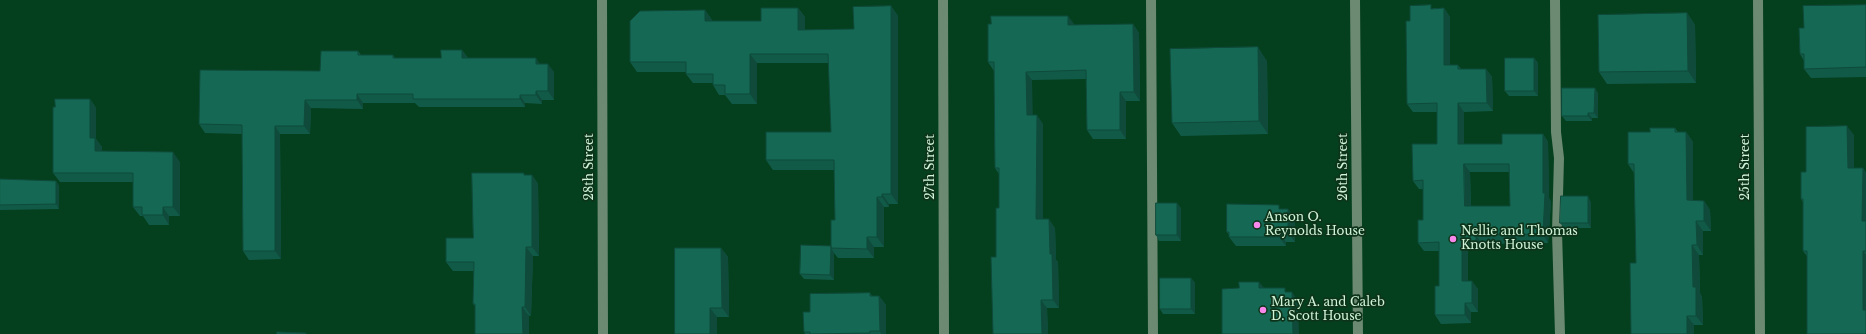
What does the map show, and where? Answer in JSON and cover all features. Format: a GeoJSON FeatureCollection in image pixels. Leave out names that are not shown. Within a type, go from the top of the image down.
{"type":"FeatureCollection","features":[{"type":"Feature","properties":{"kind":"street","name":"28th Street"},"geometry":{"type":"LineString","coordinates":[[602,0],[603,334]]}},
{"type":"Feature","properties":{"kind":"street","name":"27th Street"},"geometry":{"type":"LineString","coordinates":[[943,0],[944,334]]}},
{"type":"Feature","properties":{"kind":"street"},"geometry":{"type":"LineString","coordinates":[[1151,0],[1153,334]]}},
{"type":"Feature","properties":{"kind":"street","name":"26th Street"},"geometry":{"type":"LineString","coordinates":[[1356,0],[1358,334]]}},
{"type":"Feature","properties":{"kind":"street"},"geometry":{"type":"LineString","coordinates":[[1555,0],[1556,132],[1559,158],[1557,232],[1560,334]]}},
{"type":"Feature","properties":{"kind":"street","name":"25th Street"},"geometry":{"type":"LineString","coordinates":[[1758,0],[1760,334]]}},
{"type":"Feature","properties":{"kind":"building"},"geometry":{"type":"Polygon","coordinates":[[[1431,5],[1431,9],[1444,8],[1444,65],[1458,65],[1458,69],[1486,69],[1487,103],[1458,103],[1458,144],[1502,144],[1502,134],[1543,134],[1543,193],[1545,193],[1543,234],[1476,235],[1476,241],[1462,242],[1462,281],[1472,281],[1472,303],[1465,303],[1465,315],[1435,315],[1435,286],[1439,286],[1439,242],[1418,243],[1418,220],[1423,220],[1423,180],[1413,181],[1412,144],[1437,144],[1437,103],[1407,104],[1406,21],[1410,21],[1410,6],[1431,5]],[[1464,164],[1465,206],[1510,206],[1509,164],[1464,164]]]}},
{"type":"Feature","properties":{"kind":"building"},"geometry":{"type":"Polygon","coordinates":[[[1866,5],[1866,67],[1804,69],[1804,54],[1800,54],[1799,28],[1804,28],[1803,6],[1866,5]]]}},
{"type":"Feature","properties":{"kind":"building"},"geometry":{"type":"Polygon","coordinates":[[[891,6],[891,194],[882,194],[882,197],[877,197],[877,237],[867,237],[867,249],[831,248],[831,220],[835,220],[834,160],[766,160],[766,132],[831,132],[828,54],[750,54],[750,94],[725,94],[725,85],[713,85],[713,74],[686,74],[686,62],[630,62],[630,21],[640,11],[705,10],[705,21],[761,21],[761,8],[798,8],[798,30],[854,29],[853,7],[891,6]]]}},
{"type":"Feature","properties":{"kind":"building"},"geometry":{"type":"Polygon","coordinates":[[[1687,13],[1688,71],[1599,72],[1598,15],[1687,13]]]}},
{"type":"Feature","properties":{"kind":"building"},"geometry":{"type":"Polygon","coordinates":[[[991,16],[1068,16],[1068,25],[1133,24],[1134,92],[1120,92],[1120,130],[1087,130],[1086,70],[1026,72],[1027,115],[1037,115],[1036,219],[1049,219],[1050,254],[1052,254],[1053,300],[1041,300],[1042,334],[993,334],[991,257],[996,257],[996,208],[999,208],[999,168],[995,168],[994,62],[988,62],[988,24],[991,24],[991,16]]]}},
{"type":"Feature","properties":{"kind":"building"},"geometry":{"type":"Polygon","coordinates":[[[1258,47],[1259,121],[1172,123],[1170,49],[1258,47]]]}},
{"type":"Feature","properties":{"kind":"building"},"geometry":{"type":"Polygon","coordinates":[[[441,50],[462,50],[462,58],[536,58],[536,64],[548,64],[548,91],[536,91],[536,95],[520,95],[520,99],[413,99],[413,94],[357,94],[357,100],[305,100],[304,126],[275,126],[275,251],[243,251],[242,125],[199,124],[200,70],[320,71],[321,51],[358,51],[358,55],[393,55],[393,58],[441,58],[441,50]]]}},
{"type":"Feature","properties":{"kind":"building"},"geometry":{"type":"Polygon","coordinates":[[[1505,58],[1534,58],[1534,91],[1505,91],[1505,58]]]}},
{"type":"Feature","properties":{"kind":"building"},"geometry":{"type":"Polygon","coordinates":[[[1562,88],[1595,88],[1594,113],[1588,113],[1588,116],[1562,116],[1562,88]]]}},
{"type":"Feature","properties":{"kind":"building"},"geometry":{"type":"Polygon","coordinates":[[[55,99],[90,99],[90,138],[95,138],[95,151],[173,152],[173,207],[163,207],[163,215],[142,215],[142,207],[133,207],[133,173],[53,173],[53,107],[55,107],[55,99]]]}},
{"type":"Feature","properties":{"kind":"building"},"geometry":{"type":"Polygon","coordinates":[[[1847,126],[1848,168],[1863,168],[1862,221],[1866,221],[1866,251],[1863,251],[1863,310],[1866,310],[1866,334],[1807,334],[1807,251],[1803,251],[1803,199],[1801,199],[1801,172],[1806,172],[1806,127],[1847,126]]]}},
{"type":"Feature","properties":{"kind":"building"},"geometry":{"type":"Polygon","coordinates":[[[1650,128],[1675,128],[1675,132],[1686,132],[1687,200],[1704,201],[1704,221],[1696,221],[1697,245],[1692,245],[1693,287],[1696,287],[1696,316],[1687,316],[1687,334],[1631,334],[1630,263],[1636,263],[1634,164],[1628,164],[1628,132],[1650,132],[1650,128]]]}},
{"type":"Feature","properties":{"kind":"building"},"geometry":{"type":"Polygon","coordinates":[[[472,173],[524,173],[524,175],[532,175],[532,247],[526,247],[525,307],[522,307],[523,334],[475,334],[475,304],[473,304],[474,262],[446,262],[446,238],[473,238],[472,173]]]}},
{"type":"Feature","properties":{"kind":"building"},"geometry":{"type":"Polygon","coordinates":[[[0,179],[56,181],[56,204],[0,205],[0,179]]]}},
{"type":"Feature","properties":{"kind":"building"},"geometry":{"type":"Polygon","coordinates":[[[1561,196],[1588,196],[1588,223],[1560,223],[1561,196]]]}},
{"type":"Feature","properties":{"kind":"building"},"geometry":{"type":"Polygon","coordinates":[[[1156,203],[1177,203],[1177,235],[1156,235],[1156,203]]]}},
{"type":"Feature","properties":{"kind":"building","name":"Anson O. Reynolds House"},"geometry":{"type":"Polygon","coordinates":[[[1227,204],[1279,205],[1279,209],[1288,209],[1288,233],[1279,233],[1279,237],[1229,237],[1229,232],[1227,232],[1227,204]]]}},
{"type":"Feature","properties":{"kind":"building"},"geometry":{"type":"Polygon","coordinates":[[[801,245],[831,246],[830,275],[800,274],[801,245]]]}},
{"type":"Feature","properties":{"kind":"building"},"geometry":{"type":"Polygon","coordinates":[[[675,248],[721,248],[722,308],[710,308],[710,334],[675,334],[675,248]]]}},
{"type":"Feature","properties":{"kind":"building"},"geometry":{"type":"Polygon","coordinates":[[[1160,278],[1191,278],[1191,309],[1160,309],[1160,278]]]}},
{"type":"Feature","properties":{"kind":"building","name":"Mary A. and Caleb D. Scott House"},"geometry":{"type":"Polygon","coordinates":[[[1239,282],[1259,282],[1259,288],[1285,288],[1285,292],[1292,292],[1293,334],[1222,334],[1222,289],[1239,288],[1239,282]]]}},
{"type":"Feature","properties":{"kind":"building"},"geometry":{"type":"Polygon","coordinates":[[[870,293],[870,296],[879,296],[880,331],[870,331],[870,333],[810,334],[810,332],[804,332],[803,312],[810,312],[810,294],[870,293]]]}},
{"type":"Feature","properties":{"kind":"building"},"geometry":{"type":"Polygon","coordinates":[[[277,332],[306,333],[306,334],[277,334],[277,332]]]}},
{"type":"Feature","properties":{"kind":"place","name":"Anson O. Reynolds House"},"geometry":{"type":"Point","coordinates":[1257,225]}},
{"type":"Feature","properties":{"kind":"place","name":"Nellie and Thomas Knotts House"},"geometry":{"type":"Point","coordinates":[1453,239]}},
{"type":"Feature","properties":{"kind":"place","name":"Mary A. and Caleb D. Scott House"},"geometry":{"type":"Point","coordinates":[1263,310]}}]}
